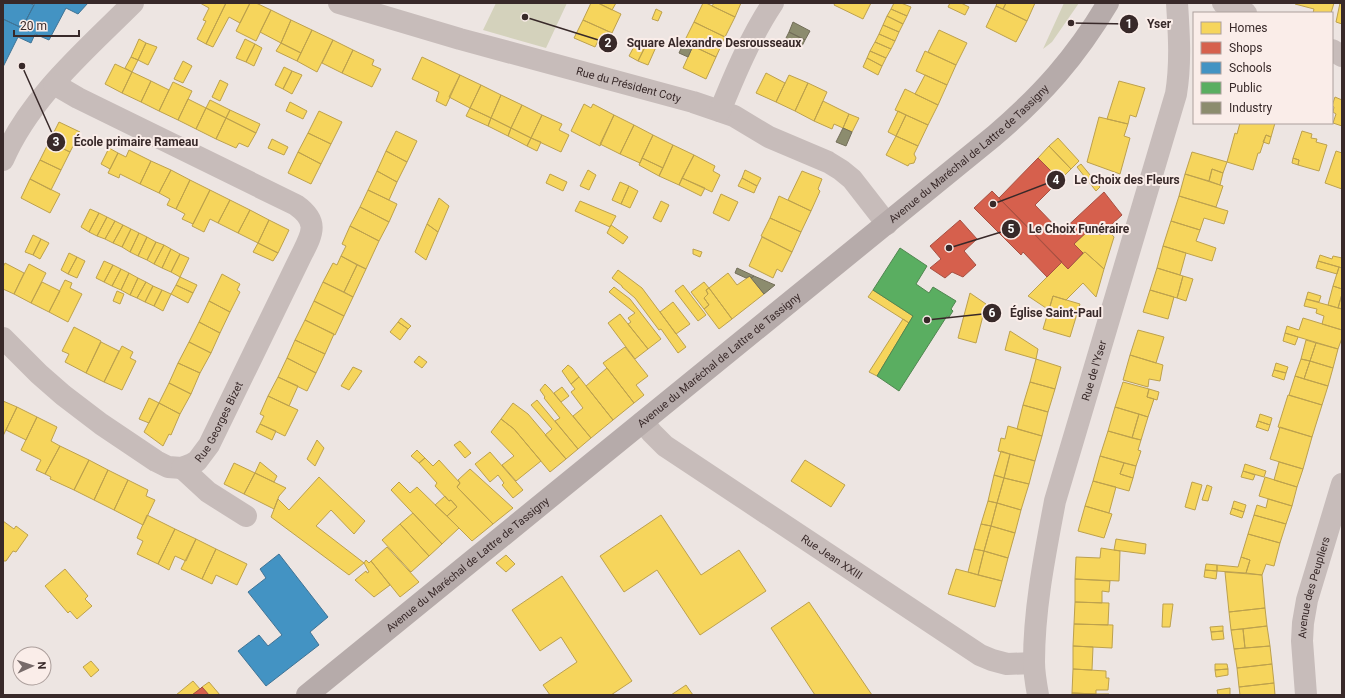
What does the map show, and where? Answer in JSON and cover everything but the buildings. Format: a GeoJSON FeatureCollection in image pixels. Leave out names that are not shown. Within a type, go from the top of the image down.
{"type":"FeatureCollection","features":[{"type":"Feature","properties":{"kind":"main road","name":"Avenue du Maréchal de Lattre de Tassigny"},"geometry":{"type":"LineString","coordinates":[[307,695],[994,136],[1034,100],[1066,65],[1108,3]]}},
{"type":"Feature","properties":{"kind":"street"},"geometry":{"type":"LineString","coordinates":[[3,160],[23,123],[54,84],[133,3]]}},
{"type":"Feature","properties":{"kind":"street","name":"Rue du Président Coty"},"geometry":{"type":"LineString","coordinates":[[339,3],[546,63],[664,94],[734,116],[770,137],[828,162],[842,170],[852,179],[887,224]]}},
{"type":"Feature","properties":{"kind":"street"},"geometry":{"type":"LineString","coordinates":[[720,111],[752,42],[773,3]]}},
{"type":"Feature","properties":{"kind":"street","name":"Rue de l'Yser"},"geometry":{"type":"LineString","coordinates":[[1038,695],[1034,663],[1040,594],[1055,501],[1176,94],[1180,67],[1179,26],[1176,3]]}},
{"type":"Feature","properties":{"kind":"street"},"geometry":{"type":"LineString","coordinates":[[1223,3],[1244,12]]}},
{"type":"Feature","properties":{"kind":"street"},"geometry":{"type":"LineString","coordinates":[[1333,51],[1342,56]]}},
{"type":"Feature","properties":{"kind":"street","name":"Rue Georges Bizet"},"geometry":{"type":"LineString","coordinates":[[3,338],[51,384],[101,424],[156,461],[168,467],[182,468],[197,461],[209,445],[311,236],[312,229],[308,216],[296,205],[78,98],[54,84]]}},
{"type":"Feature","properties":{"kind":"street","name":"Rue Jean XXIII"},"geometry":{"type":"LineString","coordinates":[[643,422],[665,446],[980,655],[1007,664],[1034,663]]}},
{"type":"Feature","properties":{"kind":"street"},"geometry":{"type":"LineString","coordinates":[[182,468],[208,492],[246,516]]}},
{"type":"Feature","properties":{"kind":"street","name":"Avenue des Peupliers"},"geometry":{"type":"LineString","coordinates":[[1306,695],[1302,641],[1303,623],[1307,600],[1342,484]]}},
{"type":"Feature","properties":{"kind":"shaded area"},"geometry":{"type":"Polygon","coordinates":[[[496,3],[567,3],[546,48],[483,30],[496,3]]]}},
{"type":"Feature","properties":{"kind":"shaded area"},"geometry":{"type":"Polygon","coordinates":[[[1064,3],[1079,3],[1052,42],[1043,49],[1064,3]]]}},
{"type":"Feature","properties":{"kind":"place","name":"Square Alexandre Desrousseaux"},"geometry":{"type":"Point","coordinates":[525,17]}},
{"type":"Feature","properties":{"kind":"place","name":"Yser"},"geometry":{"type":"Point","coordinates":[1071,23]}},
{"type":"Feature","properties":{"kind":"place","name":"École primaire Rameau"},"geometry":{"type":"Point","coordinates":[22,66]}},
{"type":"Feature","properties":{"kind":"place","name":"Le Choix des Fleurs"},"geometry":{"type":"Point","coordinates":[993,204]}},
{"type":"Feature","properties":{"kind":"place","name":"Le Choix Funéraire"},"geometry":{"type":"Point","coordinates":[949,248]}},
{"type":"Feature","properties":{"kind":"place","name":"Église Saint-Paul"},"geometry":{"type":"Point","coordinates":[927,320]}}]}
